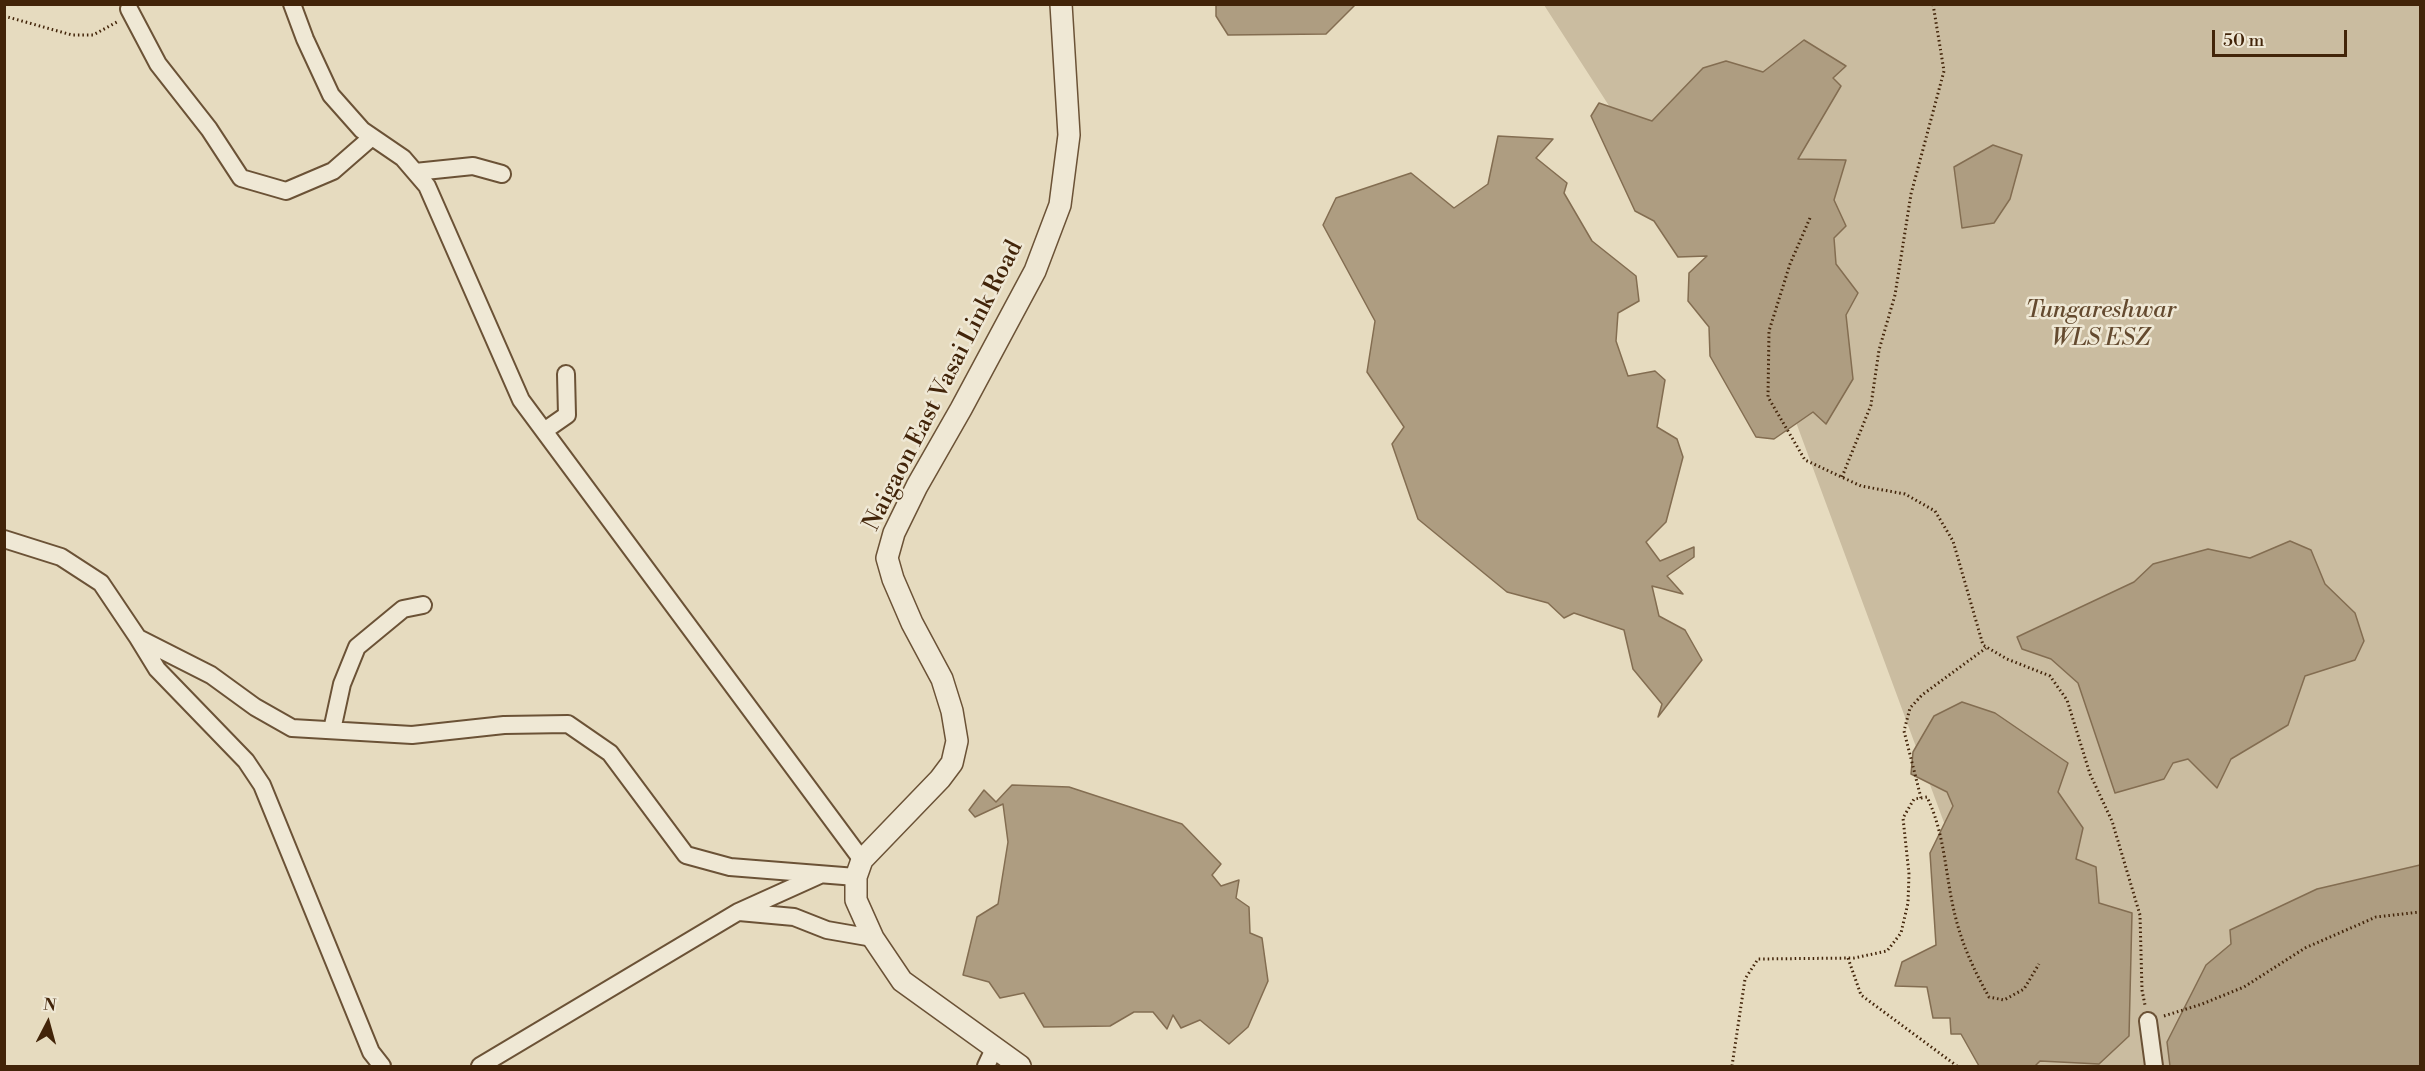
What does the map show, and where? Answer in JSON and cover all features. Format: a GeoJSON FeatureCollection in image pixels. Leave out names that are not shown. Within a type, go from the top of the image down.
{"type":"FeatureCollection","features":[{"type":"Feature","properties":{"kind":"street"},"geometry":{"type":"LineString","coordinates":[[292,4],[304,39],[331,95],[362,130],[403,158],[427,186],[521,400],[859,868],[856,900],[873,938],[902,981],[1020,1066]]}},
{"type":"Feature","properties":{"kind":"street","name":"Naigaon East Vasai Link Road"},"geometry":{"type":"LineString","coordinates":[[859,868],[952,763],[957,741],[952,711],[945,689],[902,601],[887,558],[894,532],[917,486],[1035,271],[1060,205],[1069,135],[1061,4]]}},
{"type":"Feature","properties":{"kind":"street"},"geometry":{"type":"LineString","coordinates":[[129,9],[158,64],[209,129],[241,178],[286,191],[333,171],[372,137]]}},
{"type":"Feature","properties":{"kind":"street"},"geometry":{"type":"LineString","coordinates":[[415,172],[474,166],[502,174]]}},
{"type":"Feature","properties":{"kind":"street"},"geometry":{"type":"LineString","coordinates":[[544,431],[567,416],[566,374]]}},
{"type":"Feature","properties":{"kind":"street"},"geometry":{"type":"LineString","coordinates":[[4,539],[61,557],[101,583],[157,669],[246,761],[262,785],[371,1053],[382,1066]]}},
{"type":"Feature","properties":{"kind":"street"},"geometry":{"type":"LineString","coordinates":[[332,730],[342,684],[357,647],[404,609],[423,605]]}},
{"type":"Feature","properties":{"kind":"street"},"geometry":{"type":"LineString","coordinates":[[138,638],[211,675],[255,708],[292,728],[412,735],[504,725],[568,724],[609,753],[686,855],[730,867],[823,873],[859,868]]}},
{"type":"Feature","properties":{"kind":"street"},"geometry":{"type":"LineString","coordinates":[[480,1066],[738,912],[823,873]]}},
{"type":"Feature","properties":{"kind":"street"},"geometry":{"type":"LineString","coordinates":[[738,912],[794,917],[827,930],[873,938]]}},
{"type":"Feature","properties":{"kind":"street"},"geometry":{"type":"LineString","coordinates":[[2148,1022],[2154,1066]]}},
{"type":"Feature","properties":{"kind":"street"},"geometry":{"type":"LineString","coordinates":[[986,1066],[995,1047]]}},
{"type":"Feature","properties":{"kind":"path"},"geometry":{"type":"LineString","coordinates":[[1842,477],[1871,405],[1879,350],[1895,295],[1911,194],[1944,71],[1933,4]]}},
{"type":"Feature","properties":{"kind":"path"},"geometry":{"type":"LineString","coordinates":[[4,16],[72,35],[93,35],[114,25],[129,9]]}},
{"type":"Feature","properties":{"kind":"path"},"geometry":{"type":"LineString","coordinates":[[1810,218],[1790,264],[1769,331],[1768,398],[1805,460],[1861,486],[1905,494],[1935,511],[1953,541],[1983,645],[2007,659],[2050,676],[2067,700],[2090,774],[2112,821],[2140,915],[2142,990],[2148,1022],[2244,987],[2305,948],[2376,917],[2421,912]]}},
{"type":"Feature","properties":{"kind":"path"},"geometry":{"type":"LineString","coordinates":[[1921,798],[1904,731],[1910,708],[1922,695],[1987,647]]}},
{"type":"Feature","properties":{"kind":"path"},"geometry":{"type":"LineString","coordinates":[[1732,1066],[1746,979],[1758,959],[1848,958],[1887,951],[1901,933],[1908,903],[1909,874],[1903,818],[1914,799],[1927,797],[1940,830],[1956,919],[1973,969],[1989,997],[2004,1000],[2024,989],[2039,964]]}},
{"type":"Feature","properties":{"kind":"path"},"geometry":{"type":"LineString","coordinates":[[1848,958],[1861,995],[1957,1066]]}},
{"type":"Feature","properties":{"kind":"green space","name":"Tungareshwar WLS ESZ"},"geometry":{"type":"Polygon","coordinates":[[[1544,5],[2420,5],[2420,1066],[2034,1066],[1773,360],[1544,5]]]}},
{"type":"Feature","properties":{"kind":"shaded area"},"geometry":{"type":"Polygon","coordinates":[[[1216,4],[1355,5],[1326,34],[1228,35],[1216,16],[1216,4]]]}},
{"type":"Feature","properties":{"kind":"shaded area"},"geometry":{"type":"Polygon","coordinates":[[[1804,40],[1846,66],[1833,78],[1841,86],[1798,159],[1846,160],[1834,200],[1846,226],[1834,238],[1836,264],[1858,293],[1846,315],[1853,379],[1826,424],[1813,412],[1774,439],[1756,437],[1710,356],[1709,327],[1688,301],[1689,273],[1707,256],[1678,257],[1654,221],[1635,211],[1591,116],[1599,103],[1652,121],[1703,68],[1726,61],[1763,72],[1804,40]]]}},
{"type":"Feature","properties":{"kind":"shaded area"},"geometry":{"type":"Polygon","coordinates":[[[1498,136],[1553,139],[1536,158],[1567,183],[1564,193],[1592,241],[1636,276],[1639,301],[1618,313],[1616,341],[1628,376],[1655,371],[1665,380],[1657,427],[1677,439],[1683,457],[1666,522],[1646,542],[1660,561],[1694,547],[1694,557],[1667,576],[1683,594],[1652,586],[1659,616],[1685,630],[1702,660],[1658,717],[1662,704],[1633,669],[1624,630],[1574,613],[1564,618],[1548,603],[1507,592],[1418,519],[1392,444],[1404,427],[1367,372],[1375,321],[1323,225],[1336,198],[1411,173],[1454,208],[1488,184],[1498,136]]]}},
{"type":"Feature","properties":{"kind":"shaded area"},"geometry":{"type":"Polygon","coordinates":[[[1993,145],[2022,155],[2010,199],[1994,223],[1962,228],[1954,167],[1993,145]]]}},
{"type":"Feature","properties":{"kind":"shaded area"},"geometry":{"type":"Polygon","coordinates":[[[2290,541],[2311,550],[2325,584],[2355,613],[2364,641],[2355,660],[2305,676],[2288,725],[2231,759],[2217,788],[2188,759],[2173,763],[2164,779],[2115,793],[2078,683],[2051,659],[2022,649],[2017,637],[2134,582],[2153,564],[2208,549],[2250,558],[2290,541]]]}},
{"type":"Feature","properties":{"kind":"shaded area"},"geometry":{"type":"Polygon","coordinates":[[[1962,702],[1995,713],[2068,763],[2058,792],[2083,828],[2076,859],[2096,867],[2099,903],[2132,913],[2129,1036],[2099,1064],[2040,1061],[2035,1066],[1979,1066],[1961,1034],[1951,1034],[1950,1018],[1933,1018],[1927,987],[1895,986],[1902,962],[1936,945],[1930,853],[1953,806],[1947,792],[1911,774],[1913,752],[1934,716],[1962,702]]]}},
{"type":"Feature","properties":{"kind":"shaded area"},"geometry":{"type":"Polygon","coordinates":[[[1012,785],[1069,787],[1182,824],[1221,864],[1212,875],[1221,886],[1239,880],[1236,898],[1249,907],[1250,933],[1262,938],[1268,981],[1248,1027],[1229,1044],[1200,1020],[1181,1028],[1173,1015],[1167,1029],[1153,1012],[1134,1012],[1110,1026],[1044,1027],[1024,993],[1000,998],[989,982],[963,975],[977,917],[998,904],[1008,842],[1003,804],[975,817],[969,810],[984,790],[996,802],[1012,785]]]}},
{"type":"Feature","properties":{"kind":"shaded area"},"geometry":{"type":"Polygon","coordinates":[[[2420,865],[2420,1066],[2170,1066],[2167,1042],[2206,965],[2231,944],[2230,930],[2317,889],[2420,865]]]}}]}
